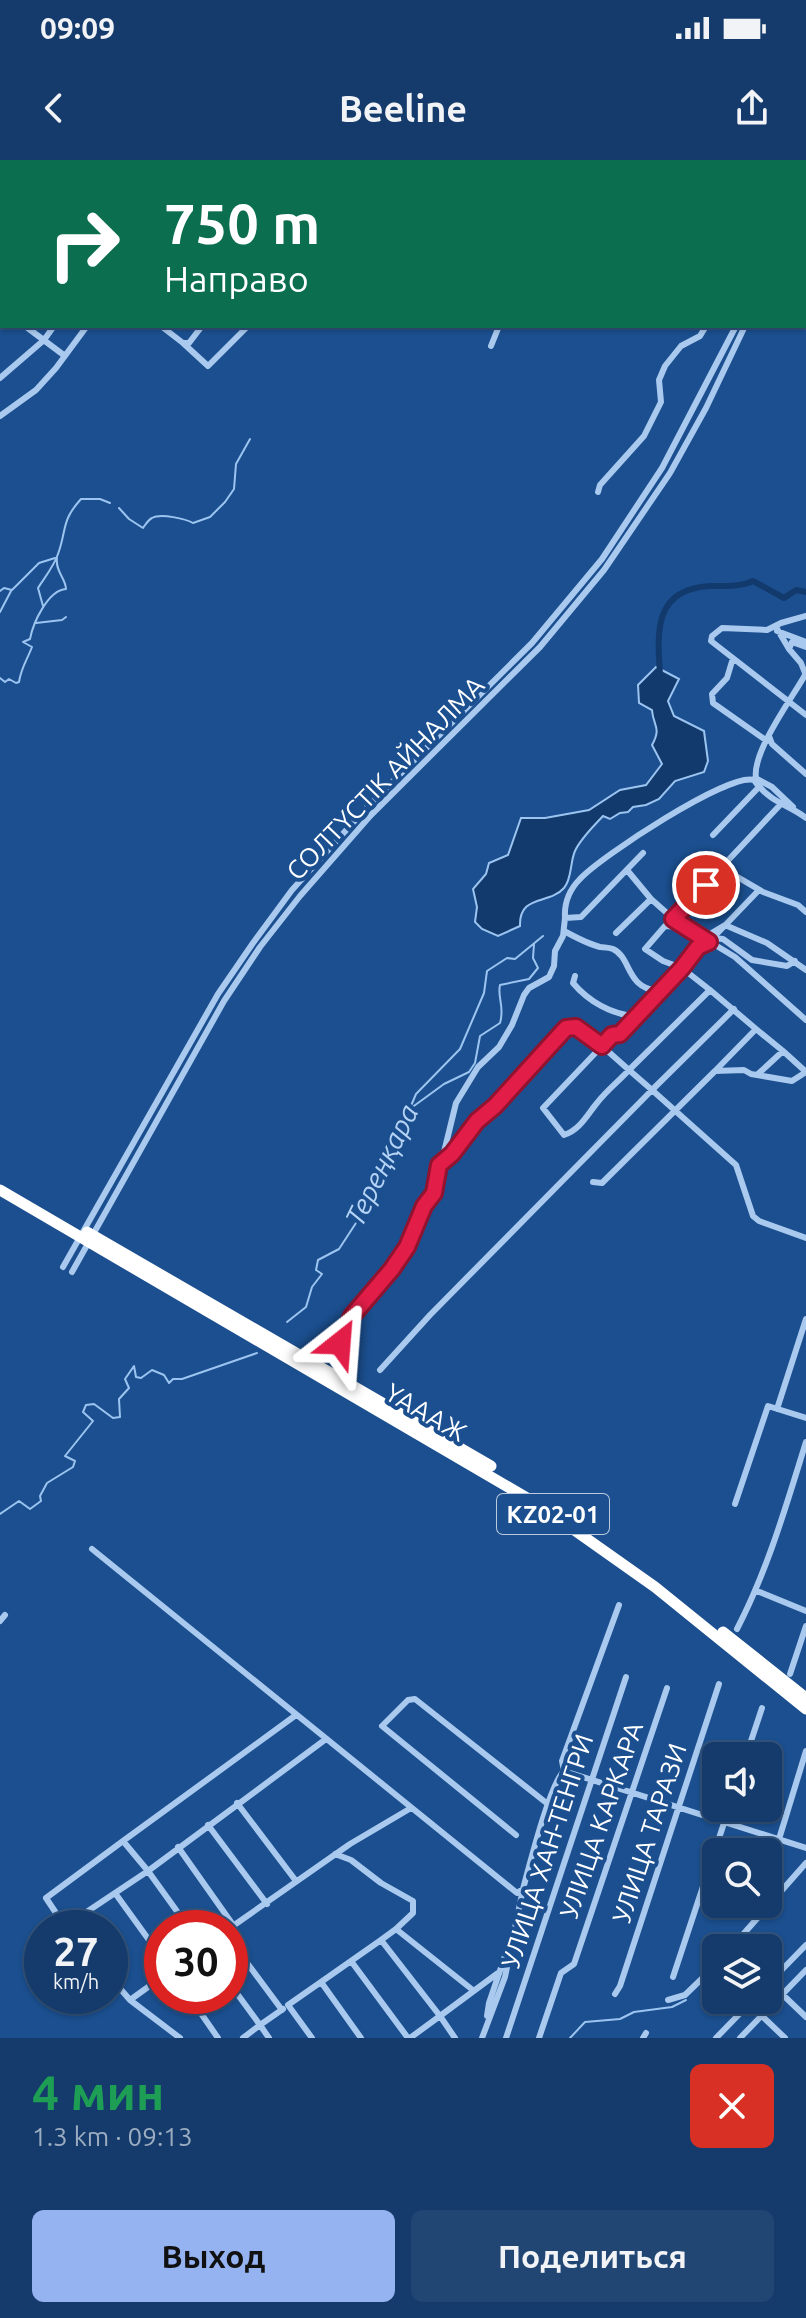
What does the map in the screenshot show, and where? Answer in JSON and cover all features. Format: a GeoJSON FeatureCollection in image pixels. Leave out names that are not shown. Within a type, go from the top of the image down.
{"type":"FeatureCollection","features":[{"type":"Feature","properties":{"kind":"highway","name":"ҮАААЖ"},"geometry":{"type":"LineString","coordinates":[[0,1182],[499,1480],[582,1533],[655,1587],[806,1709]]}},
{"type":"Feature","properties":{"kind":"highway","name":"ҮАААЖ"},"geometry":{"type":"LineString","coordinates":[[0,1190],[261,1337]]}},
{"type":"Feature","properties":{"kind":"highway","name":"ҮАААЖ"},"geometry":{"type":"LineString","coordinates":[[280,1349],[473,1456],[580,1523],[619,1550],[806,1698]]}},
{"type":"Feature","properties":{"kind":"street"},"geometry":{"type":"LineString","coordinates":[[28,328],[65,356]]}},
{"type":"Feature","properties":{"kind":"street"},"geometry":{"type":"LineString","coordinates":[[0,378],[44,340],[53,328]]}},
{"type":"Feature","properties":{"kind":"street"},"geometry":{"type":"LineString","coordinates":[[0,416],[36,390],[86,328]]}},
{"type":"Feature","properties":{"kind":"street"},"geometry":{"type":"LineString","coordinates":[[164,328],[208,366],[246,328]]}},
{"type":"Feature","properties":{"kind":"street"},"geometry":{"type":"LineString","coordinates":[[183,343],[189,343],[200,328]]}},
{"type":"Feature","properties":{"kind":"street"},"geometry":{"type":"LineString","coordinates":[[491,346],[498,328]]}},
{"type":"Feature","properties":{"kind":"street"},"geometry":{"type":"LineString","coordinates":[[598,492],[600,485],[644,436],[661,402],[659,380],[665,366],[681,346],[697,339],[705,328]]}},
{"type":"Feature","properties":{"kind":"street","name":"СОЛТҮСТІК АЙНАЛМА"},"geometry":{"type":"LineString","coordinates":[[63,1267],[218,994],[292,890],[368,806],[532,643],[602,559],[662,468],[735,328]]}},
{"type":"Feature","properties":{"kind":"street","name":"СОЛТҮСТІК АЙНАЛМА"},"geometry":{"type":"LineString","coordinates":[[72,1272],[224,1001],[260,947],[371,815],[540,647],[604,570],[670,473],[706,408],[744,328]]}},
{"type":"Feature","properties":{"kind":"street"},"geometry":{"type":"LineString","coordinates":[[776,629],[781,623],[806,616]]}},
{"type":"Feature","properties":{"kind":"street"},"geometry":{"type":"LineString","coordinates":[[805,646],[776,629],[756,632],[727,627],[717,631],[711,641],[806,715]]}},
{"type":"Feature","properties":{"kind":"street"},"geometry":{"type":"LineString","coordinates":[[759,787],[755,771],[768,738],[806,673],[776,629]]}},
{"type":"Feature","properties":{"kind":"street"},"geometry":{"type":"LineString","coordinates":[[789,649],[792,642],[805,646]]}},
{"type":"Feature","properties":{"kind":"street"},"geometry":{"type":"LineString","coordinates":[[733,658],[727,678],[712,694],[713,703],[751,732],[768,738],[806,774]]}},
{"type":"Feature","properties":{"kind":"street"},"geometry":{"type":"LineString","coordinates":[[755,778],[772,787],[806,818]]}},
{"type":"Feature","properties":{"kind":"street"},"geometry":{"type":"LineString","coordinates":[[340,1343],[352,1316],[407,1247],[424,1206],[434,1193],[456,1103],[478,1067],[499,1047],[529,988],[549,977],[564,931],[565,900],[580,879],[645,828],[743,779],[754,780],[780,805],[794,808]]}},
{"type":"Feature","properties":{"kind":"street"},"geometry":{"type":"LineString","coordinates":[[713,835],[759,787]]}},
{"type":"Feature","properties":{"kind":"street"},"geometry":{"type":"LineString","coordinates":[[673,919],[780,805]]}},
{"type":"Feature","properties":{"kind":"street"},"geometry":{"type":"LineString","coordinates":[[565,918],[581,917],[643,853]]}},
{"type":"Feature","properties":{"kind":"street"},"geometry":{"type":"LineString","coordinates":[[722,868],[759,890],[798,905],[806,912]]}},
{"type":"Feature","properties":{"kind":"street"},"geometry":{"type":"LineString","coordinates":[[627,870],[673,919],[735,957],[806,1020]]}},
{"type":"Feature","properties":{"kind":"street"},"geometry":{"type":"LineString","coordinates":[[710,990],[596,1104],[588,1117],[570,1134],[564,1135],[543,1108],[612,1035],[620,1034],[698,947],[711,940],[759,890]]}},
{"type":"Feature","properties":{"kind":"street"},"geometry":{"type":"LineString","coordinates":[[616,933],[651,899]]}},
{"type":"Feature","properties":{"kind":"street"},"geometry":{"type":"LineString","coordinates":[[697,934],[710,934],[725,925]]}},
{"type":"Feature","properties":{"kind":"street"},"geometry":{"type":"LineString","coordinates":[[725,925],[767,943],[806,970]]}},
{"type":"Feature","properties":{"kind":"street"},"geometry":{"type":"LineString","coordinates":[[686,928],[665,926],[645,949],[663,961],[682,968],[806,1071],[792,1081],[744,1070],[715,1071]]}},
{"type":"Feature","properties":{"kind":"street"},"geometry":{"type":"LineString","coordinates":[[564,931],[598,947],[613,949],[624,959],[629,974],[649,990],[658,991]]}},
{"type":"Feature","properties":{"kind":"street"},"geometry":{"type":"LineString","coordinates":[[711,940],[723,939],[752,960],[787,966],[795,961]]}},
{"type":"Feature","properties":{"kind":"street"},"geometry":{"type":"LineString","coordinates":[[575,976],[573,983],[582,994],[619,1016],[636,1016]]}},
{"type":"Feature","properties":{"kind":"street"},"geometry":{"type":"LineString","coordinates":[[380,1370],[430,1315],[734,1009]]}},
{"type":"Feature","properties":{"kind":"street"},"geometry":{"type":"LineString","coordinates":[[439,1165],[566,1028],[576,1027],[602,1046],[736,1165],[753,1216],[806,1238]]}},
{"type":"Feature","properties":{"kind":"street"},"geometry":{"type":"LineString","coordinates":[[593,1182],[602,1183],[756,1029]]}},
{"type":"Feature","properties":{"kind":"street"},"geometry":{"type":"LineString","coordinates":[[758,1074],[783,1051]]}},
{"type":"Feature","properties":{"kind":"street"},"geometry":{"type":"LineString","coordinates":[[112,1181],[120,1185]]}},
{"type":"Feature","properties":{"kind":"street"},"geometry":{"type":"LineString","coordinates":[[777,1409],[806,1319]]}},
{"type":"Feature","properties":{"kind":"street"},"geometry":{"type":"LineString","coordinates":[[735,1504],[768,1406],[806,1418]]}},
{"type":"Feature","properties":{"kind":"street"},"geometry":{"type":"LineString","coordinates":[[737,1629],[757,1591],[806,1442]]}},
{"type":"Feature","properties":{"kind":"street"},"geometry":{"type":"LineString","coordinates":[[92,1549],[514,1891],[520,1893],[523,1889]]}},
{"type":"Feature","properties":{"kind":"street"},"geometry":{"type":"LineString","coordinates":[[757,1591],[806,1610]]}},
{"type":"Feature","properties":{"kind":"street"},"geometry":{"type":"LineString","coordinates":[[564,1771],[562,1761],[619,1605]]}},
{"type":"Feature","properties":{"kind":"street"},"geometry":{"type":"LineString","coordinates":[[790,1674],[806,1626]]}},
{"type":"Feature","properties":{"kind":"street","name":"УЛИЦА ХАН-ТЕНГРИ"},"geometry":{"type":"LineString","coordinates":[[506,2038],[626,1677]]}},
{"type":"Feature","properties":{"kind":"street","name":"УЛИЦА ТАРАЗИ"},"geometry":{"type":"LineString","coordinates":[[615,1994],[719,1684]]}},
{"type":"Feature","properties":{"kind":"street","name":"УЛИЦА КАРКАРА"},"geometry":{"type":"LineString","coordinates":[[539,2038],[561,1973],[574,1964],[667,1688]]}},
{"type":"Feature","properties":{"kind":"street"},"geometry":{"type":"LineString","coordinates":[[516,1835],[382,1726],[408,1700],[415,1699],[549,1805]]}},
{"type":"Feature","properties":{"kind":"street"},"geometry":{"type":"LineString","coordinates":[[751,1742],[762,1708]]}},
{"type":"Feature","properties":{"kind":"street"},"geometry":{"type":"LineString","coordinates":[[54,1910],[46,1898],[296,1715]]}},
{"type":"Feature","properties":{"kind":"street"},"geometry":{"type":"LineString","coordinates":[[90,1910],[148,1871],[326,1739]]}},
{"type":"Feature","properties":{"kind":"street"},"geometry":{"type":"LineString","coordinates":[[779,1838],[806,1751]]}},
{"type":"Feature","properties":{"kind":"street"},"geometry":{"type":"LineString","coordinates":[[564,1771],[702,1814]]}},
{"type":"Feature","properties":{"kind":"street"},"geometry":{"type":"LineString","coordinates":[[487,2020],[505,1977],[523,1889],[560,1773],[564,1771]]}},
{"type":"Feature","properties":{"kind":"street"},"geometry":{"type":"LineString","coordinates":[[237,1803],[296,1881]]}},
{"type":"Feature","properties":{"kind":"street"},"geometry":{"type":"LineString","coordinates":[[248,1917],[335,1854],[411,1808]]}},
{"type":"Feature","properties":{"kind":"street"},"geometry":{"type":"LineString","coordinates":[[673,1977],[724,1822]]}},
{"type":"Feature","properties":{"kind":"street"},"geometry":{"type":"LineString","coordinates":[[727,1822],[776,1838]]}},
{"type":"Feature","properties":{"kind":"street"},"geometry":{"type":"LineString","coordinates":[[208,1825],[267,1904]]}},
{"type":"Feature","properties":{"kind":"street"},"geometry":{"type":"LineString","coordinates":[[782,1840],[806,1848]]}},
{"type":"Feature","properties":{"kind":"street"},"geometry":{"type":"LineString","coordinates":[[123,1841],[176,1910]]}},
{"type":"Feature","properties":{"kind":"street"},"geometry":{"type":"LineString","coordinates":[[178,1847],[223,1910]]}},
{"type":"Feature","properties":{"kind":"street"},"geometry":{"type":"LineString","coordinates":[[243,2038],[396,1929],[413,1913],[413,1901],[381,1883],[351,1860],[335,1854]]}},
{"type":"Feature","properties":{"kind":"street"},"geometry":{"type":"LineString","coordinates":[[743,1934],[806,1863]]}},
{"type":"Feature","properties":{"kind":"street"},"geometry":{"type":"LineString","coordinates":[[115,1893],[144,1933]]}},
{"type":"Feature","properties":{"kind":"street"},"geometry":{"type":"LineString","coordinates":[[396,1929],[474,1991]]}},
{"type":"Feature","properties":{"kind":"street"},"geometry":{"type":"LineString","coordinates":[[381,1940],[455,2038]]}},
{"type":"Feature","properties":{"kind":"street"},"geometry":{"type":"LineString","coordinates":[[482,2038],[498,1973],[512,1940]]}},
{"type":"Feature","properties":{"kind":"street"},"geometry":{"type":"LineString","coordinates":[[782,1970],[806,1945]]}},
{"type":"Feature","properties":{"kind":"street"},"geometry":{"type":"LineString","coordinates":[[351,1961],[409,2038],[498,1973]]}},
{"type":"Feature","properties":{"kind":"street"},"geometry":{"type":"LineString","coordinates":[[248,1962],[312,2038]]}},
{"type":"Feature","properties":{"kind":"street"},"geometry":{"type":"LineString","coordinates":[[806,1970],[782,1994],[806,2017]]}},
{"type":"Feature","properties":{"kind":"street"},"geometry":{"type":"LineString","coordinates":[[668,2000],[685,1995],[702,1979]]}},
{"type":"Feature","properties":{"kind":"street"},"geometry":{"type":"LineString","coordinates":[[321,1982],[361,2038]]}},
{"type":"Feature","properties":{"kind":"street"},"geometry":{"type":"LineString","coordinates":[[130,2000],[144,1990]]}},
{"type":"Feature","properties":{"kind":"street"},"geometry":{"type":"LineString","coordinates":[[128,1998],[180,2038]]}},
{"type":"Feature","properties":{"kind":"street"},"geometry":{"type":"LineString","coordinates":[[248,2009],[269,2038]]}},
{"type":"Feature","properties":{"kind":"street"},"geometry":{"type":"LineString","coordinates":[[201,2014],[218,2038]]}},
{"type":"Feature","properties":{"kind":"street"},"geometry":{"type":"LineString","coordinates":[[716,2038],[739,2014]]}},
{"type":"Feature","properties":{"kind":"street"},"geometry":{"type":"LineString","coordinates":[[740,2038],[762,2016],[785,2038]]}},
{"type":"Feature","properties":{"kind":"water"},"geometry":{"type":"Polygon","coordinates":[[[656,667],[679,679],[668,701],[674,716],[704,731],[708,761],[704,772],[675,781],[659,799],[646,805],[633,807],[610,819],[603,816],[573,855],[564,888],[524,909],[520,926],[498,936],[482,929],[475,922],[477,907],[473,889],[486,874],[489,863],[508,855],[521,818],[545,818],[589,810],[620,790],[646,785],[662,764],[652,745],[657,730],[652,710],[639,703],[638,685],[656,667]]]}},
{"type":"Feature","properties":{"kind":"waterway"},"geometry":{"type":"LineString","coordinates":[[119,508],[143,528],[149,520],[161,516],[193,523],[210,517],[234,489],[236,464],[250,439]]}},
{"type":"Feature","properties":{"kind":"waterway"},"geometry":{"type":"LineString","coordinates":[[43,606],[38,588],[56,558],[70,513],[81,499],[100,499],[110,503]]}},
{"type":"Feature","properties":{"kind":"waterway"},"geometry":{"type":"LineString","coordinates":[[0,591],[4,588],[12,590],[39,563],[55,558]]}},
{"type":"Feature","properties":{"kind":"waterway"},"geometry":{"type":"LineString","coordinates":[[0,678],[5,682],[9,679],[19,682],[32,647],[23,642],[30,639],[47,601],[66,589],[57,558]]}},
{"type":"Feature","properties":{"kind":"waterway","name":"Тереңқара"},"geometry":{"type":"LineString","coordinates":[[660,674],[660,628],[663,615],[678,595],[692,589],[753,581],[784,598],[796,590],[806,592]]}},
{"type":"Feature","properties":{"kind":"waterway"},"geometry":{"type":"LineString","coordinates":[[0,612],[11,591]]}},
{"type":"Feature","properties":{"kind":"waterway"},"geometry":{"type":"LineString","coordinates":[[36,623],[66,617]]}},
{"type":"Feature","properties":{"kind":"waterway","name":"Тереңқара"},"geometry":{"type":"LineString","coordinates":[[287,1322],[306,1307],[312,1287],[322,1274],[316,1270],[318,1260],[339,1249],[371,1200],[416,1094],[460,1049],[484,993],[487,971],[507,958],[515,959],[543,936]]}},
{"type":"Feature","properties":{"kind":"waterway"},"geometry":{"type":"LineString","coordinates":[[407,1111],[444,1084],[469,1072],[475,1063],[480,1036],[500,1023],[500,985],[529,979],[538,968],[533,958],[534,944]]}},
{"type":"Feature","properties":{"kind":"waterway","name":"Тереңқара"},"geometry":{"type":"LineString","coordinates":[[0,1514],[19,1501],[30,1509],[41,1501],[40,1496],[47,1483],[73,1467],[75,1461],[65,1456],[93,1421],[83,1412],[86,1405],[94,1404],[113,1418],[120,1417],[119,1399],[129,1388],[125,1379],[134,1366],[136,1377],[141,1378],[152,1370],[164,1375],[169,1383],[173,1379],[182,1379],[257,1353]]}},
{"type":"Feature","properties":{"kind":"waterway"},"geometry":{"type":"LineString","coordinates":[[570,2038],[585,2022],[620,2019],[634,2012],[672,2007],[686,2000]]}},
{"type":"Feature","properties":{"kind":"route"},"geometry":{"type":"LineString","coordinates":[[340,1343],[352,1316],[407,1247],[424,1206],[434,1193],[439,1165],[452,1154],[477,1121],[495,1106],[566,1028],[576,1027],[602,1046],[612,1035],[620,1034],[698,947],[709,942],[673,919],[706,885]]}}]}
